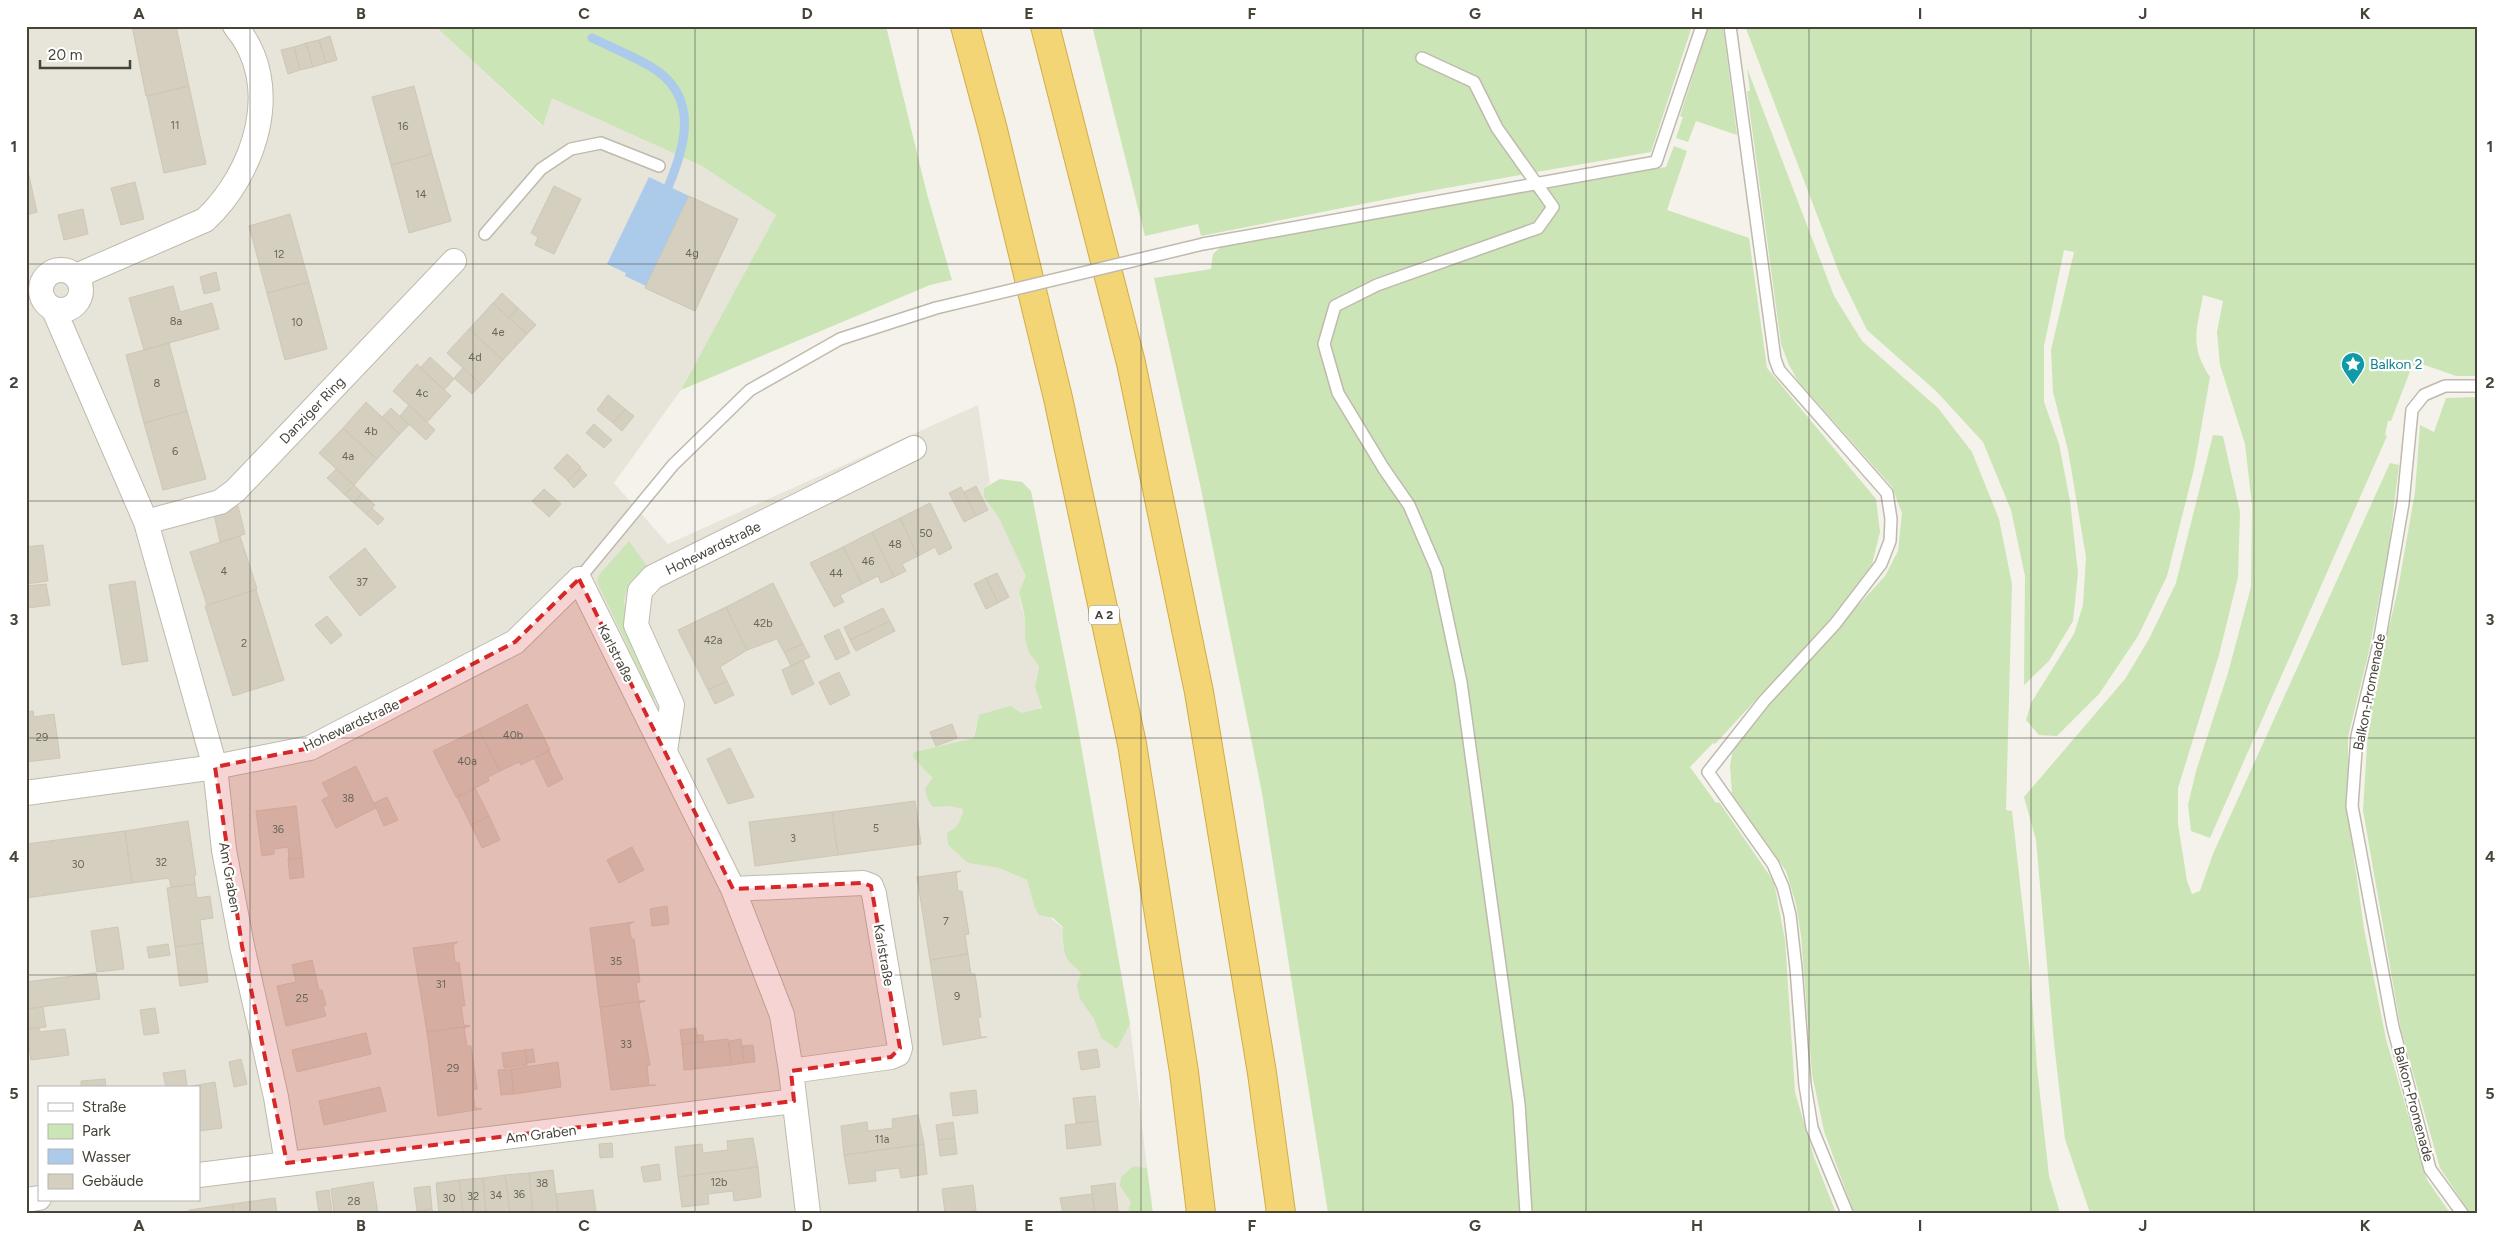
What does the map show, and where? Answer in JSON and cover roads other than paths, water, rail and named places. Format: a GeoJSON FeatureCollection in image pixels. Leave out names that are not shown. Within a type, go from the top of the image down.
{"type":"FeatureCollection","features":[{"type":"Feature","properties":{"kind":"highway","name":"A 2"},"geometry":{"type":"LineString","coordinates":[[965,26],[993,130],[1058,398],[1132,744],[1184,1072],[1201,1213]]}},
{"type":"Feature","properties":{"kind":"highway"},"geometry":{"type":"LineString","coordinates":[[1045,26],[1132,363],[1199,692],[1262,1074],[1280,1213]]}},
{"type":"Feature","properties":{"kind":"street"},"geometry":{"type":"LineString","coordinates":[[76,276],[205,220],[218,209],[236,184],[247,163],[262,95],[257,68],[248,45],[236,26]]}},
{"type":"Feature","properties":{"kind":"street","name":"Danziger Ring"},"geometry":{"type":"LineString","coordinates":[[146,522],[220,502],[235,491],[454,261]]}},
{"type":"Feature","properties":{"kind":"street"},"geometry":{"type":"LineString","coordinates":[[54,310],[67,310],[78,302],[81,289],[76,276],[64,270],[51,272],[34,281],[43,301],[54,310],[146,522],[215,767]]}},
{"type":"Feature","properties":{"kind":"street","name":"Hohewardstraße"},"geometry":{"type":"LineString","coordinates":[[665,751],[672,705],[636,624],[640,591],[653,577],[914,448]]}},
{"type":"Feature","properties":{"kind":"street","name":"Karlstraße"},"geometry":{"type":"LineString","coordinates":[[579,579],[733,889],[782,1015],[792,1071],[808,1213]]}},
{"type":"Feature","properties":{"kind":"street","name":"Hohewardstraße"},"geometry":{"type":"LineString","coordinates":[[26,793],[215,767],[310,748],[515,642],[579,579]]}},
{"type":"Feature","properties":{"kind":"street","name":"Am Graben"},"geometry":{"type":"LineString","coordinates":[[215,767],[228,869],[242,946],[276,1097],[287,1163]]}},
{"type":"Feature","properties":{"kind":"street","name":"Karlstraße"},"geometry":{"type":"LineString","coordinates":[[733,889],[863,883],[870,886],[874,894],[900,1048],[898,1054],[890,1057],[792,1071]]}},
{"type":"Feature","properties":{"kind":"street","name":"Am Graben"},"geometry":{"type":"LineString","coordinates":[[200,1175],[592,1128],[794,1101]]}},
{"type":"Feature","properties":{"kind":"lane"},"geometry":{"type":"LineString","coordinates":[[579,579],[673,465],[750,390],[840,339],[936,308],[1203,244],[1656,162],[1702,26]]}},
{"type":"Feature","properties":{"kind":"lane"},"geometry":{"type":"LineString","coordinates":[[1730,26],[1775,359],[1779,370],[1887,493],[1891,519],[1890,541],[1881,564],[1836,624],[1764,702],[1708,772],[1773,864],[1783,887],[1790,915],[1805,1085],[1812,1128],[1847,1213]]}},
{"type":"Feature","properties":{"kind":"lane"},"geometry":{"type":"LineString","coordinates":[[1422,58],[1474,82],[1497,128],[1553,207],[1538,228],[1378,285],[1335,306],[1324,344],[1338,393],[1384,470],[1409,505],[1437,570],[1465,711],[1519,1104],[1526,1213]]}},
{"type":"Feature","properties":{"kind":"lane"},"geometry":{"type":"LineString","coordinates":[[485,234],[541,169],[571,149],[601,143],[660,166]]}},
{"type":"Feature","properties":{"kind":"lane","name":"Balkon-Promenade"},"geometry":{"type":"LineString","coordinates":[[2462,1213],[2430,1169],[2393,1027],[2352,806],[2357,736],[2379,643],[2403,503],[2412,410],[2424,395],[2445,386],[2478,386]]}},
{"type":"Feature","properties":{"kind":"water"},"geometry":{"type":"Polygon","coordinates":[[[649,177],[689,196],[646,286],[625,276],[626,273],[607,264],[649,177]]]}},
{"type":"Feature","properties":{"kind":"waterway"},"geometry":{"type":"LineString","coordinates":[[592,38],[648,65],[666,78],[677,92],[683,108],[682,143],[678,161],[664,197]]}},
{"type":"Feature","properties":{"kind":"place","name":"Balkon 2"},"geometry":{"type":"Point","coordinates":[2353,385]}}]}
